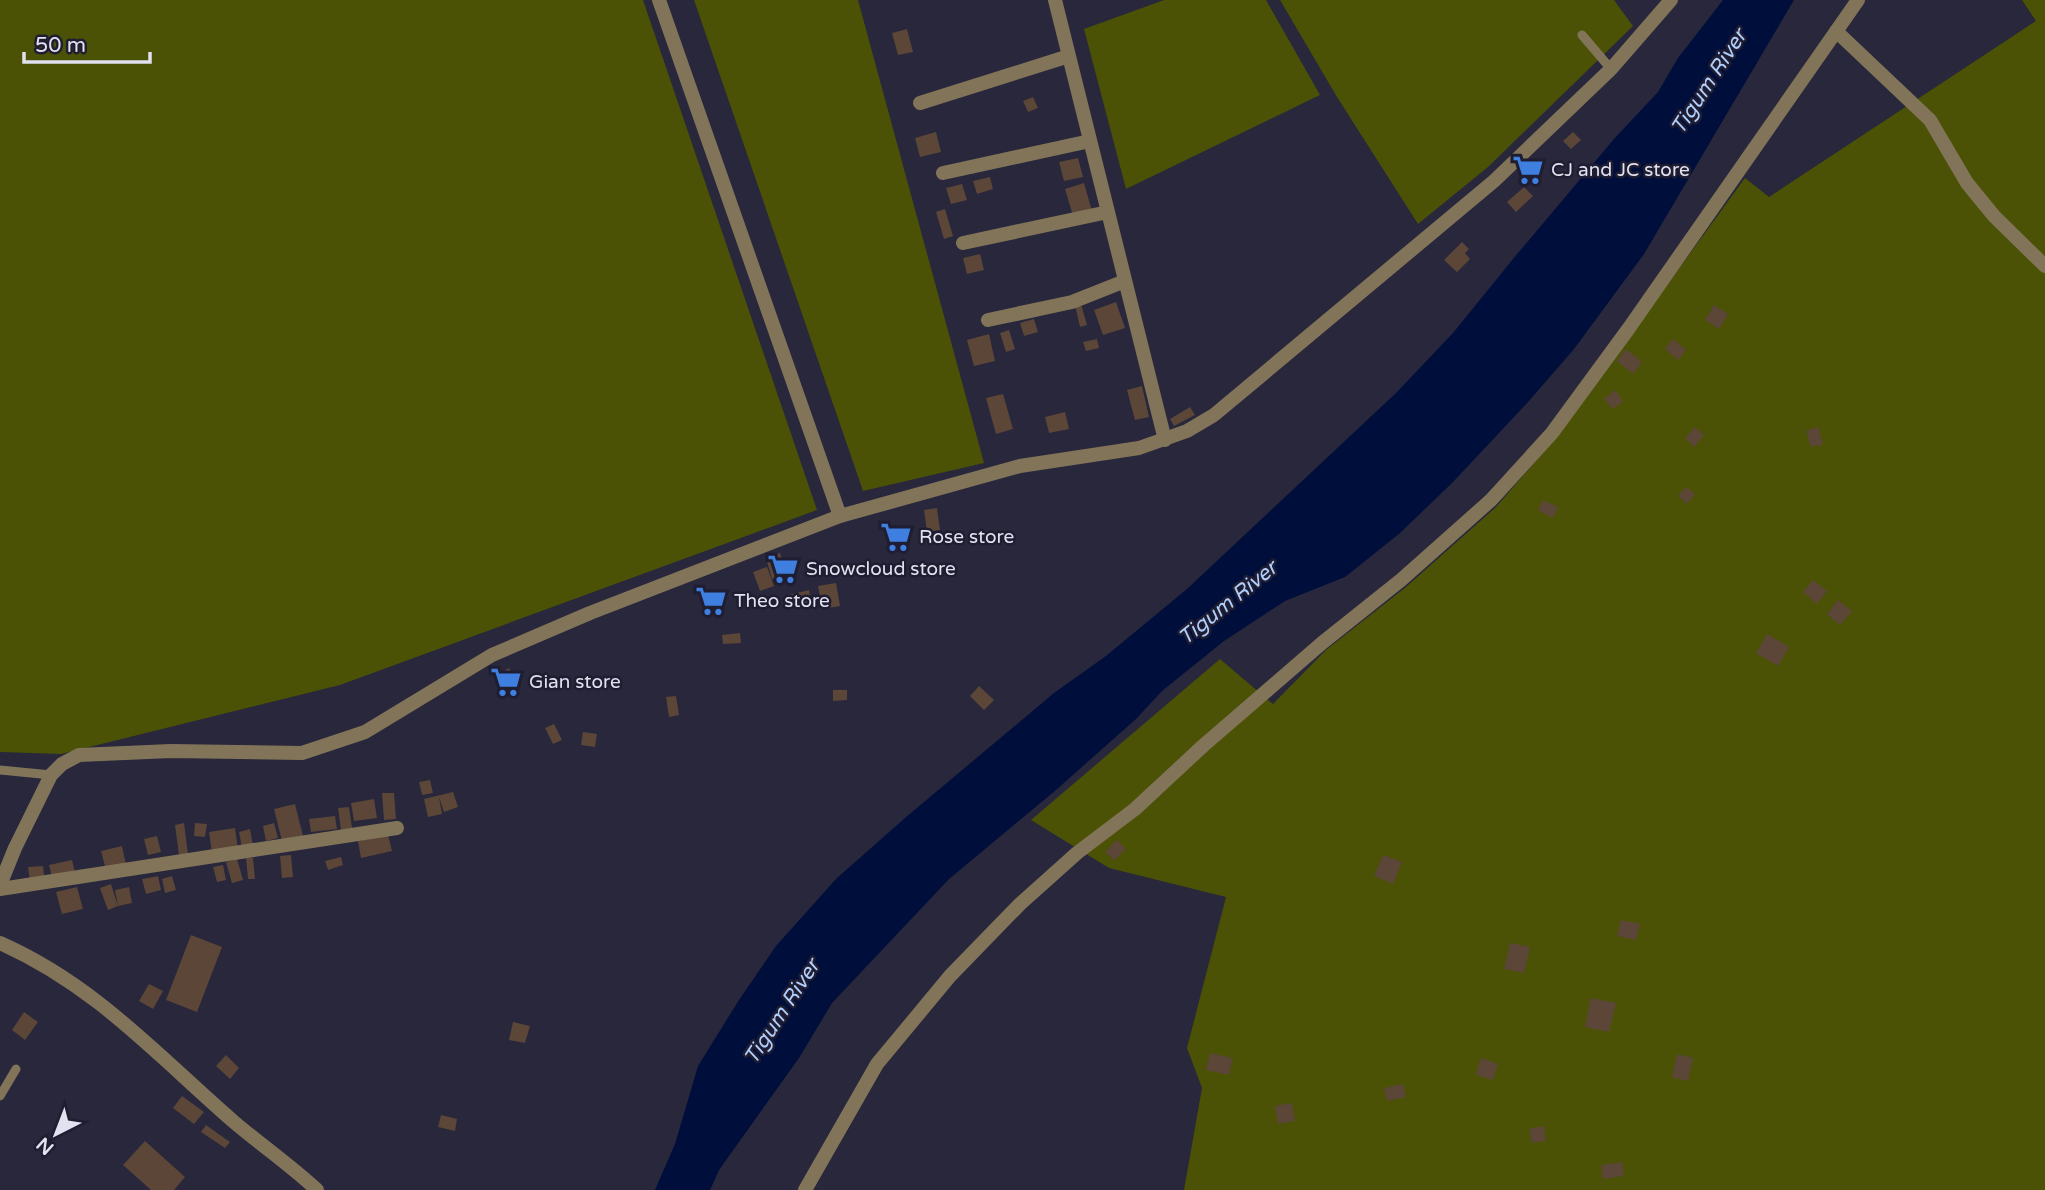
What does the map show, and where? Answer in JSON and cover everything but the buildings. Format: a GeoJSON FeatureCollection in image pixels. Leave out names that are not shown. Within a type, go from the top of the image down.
{"type":"FeatureCollection","features":[{"type":"Feature","properties":{"kind":"street"},"geometry":{"type":"LineString","coordinates":[[659,0],[840,516]]}},
{"type":"Feature","properties":{"kind":"street"},"geometry":{"type":"LineString","coordinates":[[1055,0],[1165,440]]}},
{"type":"Feature","properties":{"kind":"street"},"geometry":{"type":"LineString","coordinates":[[397,828],[0,887],[15,848],[51,775],[62,764],[79,755],[171,751],[302,753],[365,732],[492,655],[590,613],[840,516],[1020,466],[1139,448],[1187,431],[1214,415],[1494,181],[1611,69],[1671,0]]}},
{"type":"Feature","properties":{"kind":"street"},"geometry":{"type":"LineString","coordinates":[[805,1190],[877,1064],[950,976],[1011,913],[1077,853],[1136,809],[1204,745],[1322,643],[1401,580],[1491,500],[1552,433],[1629,328],[1858,0]]}},
{"type":"Feature","properties":{"kind":"street"},"geometry":{"type":"LineString","coordinates":[[1836,31],[1930,120],[1966,183],[1994,216],[2045,265]]}},
{"type":"Feature","properties":{"kind":"street"},"geometry":{"type":"LineString","coordinates":[[920,103],[1069,56]]}},
{"type":"Feature","properties":{"kind":"street"},"geometry":{"type":"LineString","coordinates":[[943,173],[1090,142]]}},
{"type":"Feature","properties":{"kind":"street"},"geometry":{"type":"LineString","coordinates":[[962,243],[1108,212]]}},
{"type":"Feature","properties":{"kind":"street"},"geometry":{"type":"LineString","coordinates":[[988,320],[1072,302],[1125,281]]}},
{"type":"Feature","properties":{"kind":"street"},"geometry":{"type":"LineString","coordinates":[[0,943],[30,956],[91,995],[235,1123],[317,1190]]}},
{"type":"Feature","properties":{"kind":"lane"},"geometry":{"type":"LineString","coordinates":[[1582,35],[1611,69]]}},
{"type":"Feature","properties":{"kind":"lane"},"geometry":{"type":"LineString","coordinates":[[0,770],[51,775]]}},
{"type":"Feature","properties":{"kind":"lane"},"geometry":{"type":"LineString","coordinates":[[0,1096],[16,1069]]}},
{"type":"Feature","properties":{"kind":"green space"},"geometry":{"type":"Polygon","coordinates":[[[0,0],[643,0],[817,510],[340,685],[61,754],[0,752],[0,0]]]}},
{"type":"Feature","properties":{"kind":"green space"},"geometry":{"type":"Polygon","coordinates":[[[694,0],[858,0],[984,463],[863,491],[694,0]]]}},
{"type":"Feature","properties":{"kind":"green space"},"geometry":{"type":"Polygon","coordinates":[[[1164,0],[1266,0],[1320,95],[1126,189],[1084,29],[1164,0]]]}},
{"type":"Feature","properties":{"kind":"green space"},"geometry":{"type":"Polygon","coordinates":[[[1280,0],[1614,0],[1633,26],[1488,167],[1418,224],[1337,97],[1280,0]]]}},
{"type":"Feature","properties":{"kind":"green space"},"geometry":{"type":"Polygon","coordinates":[[[2022,0],[2045,0],[2045,1190],[1184,1190],[1202,1088],[1187,1048],[1226,897],[1109,868],[1031,820],[1220,659],[1273,704],[1326,650],[1406,587],[1496,507],[1554,440],[1745,178],[1769,197],[2036,21],[2022,0]]]}},
{"type":"Feature","properties":{"kind":"water","name":"Tigum River"},"geometry":{"type":"Polygon","coordinates":[[[1723,0],[1794,0],[1644,254],[1574,349],[1528,402],[1452,483],[1400,533],[1345,577],[1285,601],[1224,641],[1162,691],[1136,719],[1056,790],[949,879],[832,1003],[799,1058],[719,1170],[710,1190],[655,1190],[675,1144],[698,1066],[776,946],[836,879],[1054,693],[1106,656],[1187,589],[1396,393],[1453,333],[1614,139],[1658,92],[1678,58],[1723,0]]]}},
{"type":"Feature","properties":{"kind":"place","name":"CJ and JC store"},"geometry":{"type":"Point","coordinates":[1528,170]}},
{"type":"Feature","properties":{"kind":"place","name":"Rose store"},"geometry":{"type":"Point","coordinates":[896,537]}},
{"type":"Feature","properties":{"kind":"place","name":"Snowcloud store"},"geometry":{"type":"Point","coordinates":[783,569]}},
{"type":"Feature","properties":{"kind":"place","name":"Theo store"},"geometry":{"type":"Point","coordinates":[711,601]}},
{"type":"Feature","properties":{"kind":"place","name":"Gian store"},"geometry":{"type":"Point","coordinates":[506,682]}}]}
